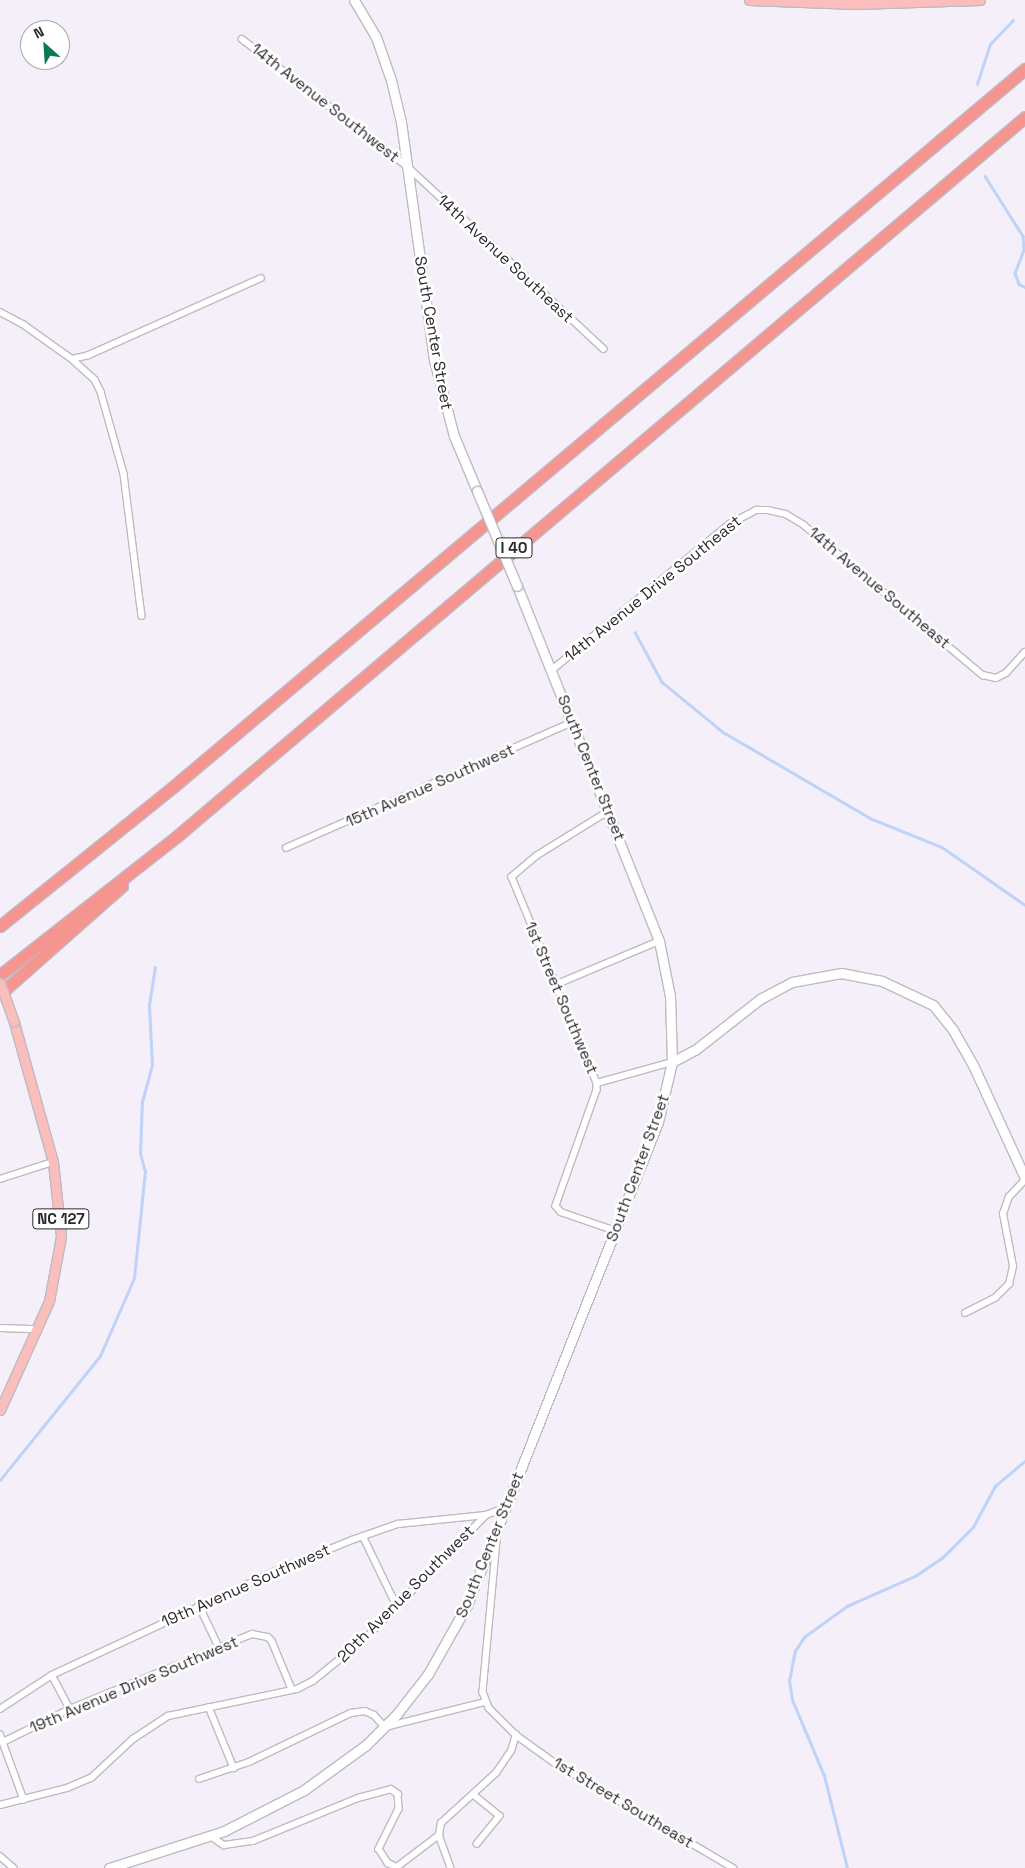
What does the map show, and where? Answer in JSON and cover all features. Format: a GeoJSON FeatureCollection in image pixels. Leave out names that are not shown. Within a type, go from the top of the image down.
{"type":"FeatureCollection","features":[{"type":"Feature","properties":{"kind":"highway","name":"I 40"},"geometry":{"type":"LineString","coordinates":[[1,925],[174,786],[1025,69]]}},
{"type":"Feature","properties":{"kind":"highway","name":"I 40"},"geometry":{"type":"LineString","coordinates":[[0,975],[152,855],[1025,117]]}},
{"type":"Feature","properties":{"kind":"highway"},"geometry":{"type":"LineString","coordinates":[[0,994],[96,911],[152,855]]}},
{"type":"Feature","properties":{"kind":"main road"},"geometry":{"type":"LineString","coordinates":[[749,0],[855,2],[980,0]]}},
{"type":"Feature","properties":{"kind":"main road","name":"NC 127"},"geometry":{"type":"LineString","coordinates":[[0,983],[14,1022],[53,1162],[61,1220],[55,1281],[38,1329],[0,1410]]}},
{"type":"Feature","properties":{"kind":"street","name":"South Center Street"},"geometry":{"type":"LineString","coordinates":[[109,1868],[211,1836],[265,1813],[304,1790],[350,1758],[385,1727],[424,1680],[449,1641],[507,1507],[658,1122],[672,1062],[670,996],[660,941],[552,670],[454,436],[443,398],[399,110],[383,52],[354,0]]}},
{"type":"Feature","properties":{"kind":"street","name":"14th Avenue Southwest"},"geometry":{"type":"LineString","coordinates":[[242,39],[408,167]]}},
{"type":"Feature","properties":{"kind":"street","name":"14th Avenue Southeast"},"geometry":{"type":"LineString","coordinates":[[408,167],[604,349]]}},
{"type":"Feature","properties":{"kind":"street"},"geometry":{"type":"LineString","coordinates":[[72,359],[89,355],[261,278]]}},
{"type":"Feature","properties":{"kind":"street"},"geometry":{"type":"LineString","coordinates":[[0,312],[23,324],[72,359],[95,380],[114,431],[127,490],[142,616]]}},
{"type":"Feature","properties":{"kind":"street","name":"14th Avenue Southeast"},"geometry":{"type":"LineString","coordinates":[[756,510],[786,514],[804,525],[983,675],[996,678],[1006,673],[1025,652]]}},
{"type":"Feature","properties":{"kind":"street","name":"14th Avenue Drive Southeast"},"geometry":{"type":"LineString","coordinates":[[552,670],[730,524],[756,510]]}},
{"type":"Feature","properties":{"kind":"street","name":"15th Avenue Southwest"},"geometry":{"type":"LineString","coordinates":[[286,848],[573,722]]}},
{"type":"Feature","properties":{"kind":"street","name":"1st Street Southwest"},"geometry":{"type":"LineString","coordinates":[[597,1083],[512,882],[515,872],[608,812]]}},
{"type":"Feature","properties":{"kind":"street"},"geometry":{"type":"LineString","coordinates":[[555,985],[660,941]]}},
{"type":"Feature","properties":{"kind":"street"},"geometry":{"type":"LineString","coordinates":[[616,1231],[561,1212],[556,1206],[597,1090],[597,1083],[672,1062],[695,1050],[760,999],[792,982],[841,973],[882,980],[926,1001],[953,1030],[970,1058],[1025,1179],[1009,1197],[1003,1214],[1013,1266],[1009,1284],[995,1298],[965,1313]]}},
{"type":"Feature","properties":{"kind":"street"},"geometry":{"type":"LineString","coordinates":[[0,1180],[53,1162]]}},
{"type":"Feature","properties":{"kind":"street"},"geometry":{"type":"LineString","coordinates":[[0,1328],[38,1329]]}},
{"type":"Feature","properties":{"kind":"street","name":"19th Avenue Southwest"},"geometry":{"type":"LineString","coordinates":[[0,1709],[52,1675],[199,1605],[363,1536],[398,1524],[486,1516],[507,1507]]}},
{"type":"Feature","properties":{"kind":"street","name":"20th Avenue Southwest"},"geometry":{"type":"LineString","coordinates":[[0,1805],[24,1800],[91,1778],[157,1721],[182,1712],[292,1689],[313,1681],[343,1659],[486,1516]]}},
{"type":"Feature","properties":{"kind":"street"},"geometry":{"type":"LineString","coordinates":[[199,1779],[234,1768],[351,1713],[365,1711],[374,1715],[385,1727],[485,1702],[483,1692],[498,1529]]}},
{"type":"Feature","properties":{"kind":"street"},"geometry":{"type":"LineString","coordinates":[[363,1536],[398,1606]]}},
{"type":"Feature","properties":{"kind":"street"},"geometry":{"type":"LineString","coordinates":[[199,1605],[219,1647]]}},
{"type":"Feature","properties":{"kind":"street","name":"19th Avenue Drive Southwest"},"geometry":{"type":"LineString","coordinates":[[3,1742],[70,1709],[252,1634],[268,1637],[292,1689]]}},
{"type":"Feature","properties":{"kind":"street"},"geometry":{"type":"LineString","coordinates":[[52,1675],[70,1709]]}},
{"type":"Feature","properties":{"kind":"street","name":"1st Street Southeast"},"geometry":{"type":"LineString","coordinates":[[485,1702],[516,1735],[555,1763],[733,1868]]}},
{"type":"Feature","properties":{"kind":"street"},"geometry":{"type":"LineString","coordinates":[[209,1707],[234,1768]]}},
{"type":"Feature","properties":{"kind":"street"},"geometry":{"type":"LineString","coordinates":[[0,1734],[24,1800]]}},
{"type":"Feature","properties":{"kind":"street"},"geometry":{"type":"LineString","coordinates":[[451,1868],[439,1835],[441,1823],[474,1795],[502,1764],[516,1735]]}},
{"type":"Feature","properties":{"kind":"street"},"geometry":{"type":"LineString","coordinates":[[211,1836],[224,1845],[253,1842],[387,1789],[396,1791],[400,1800],[379,1849],[388,1863],[398,1867],[402,1865],[439,1835]]}},
{"type":"Feature","properties":{"kind":"street"},"geometry":{"type":"LineString","coordinates":[[474,1795],[500,1816],[477,1844]]}},
{"type":"Feature","properties":{"kind":"street"},"geometry":{"type":"LineString","coordinates":[[0,1856],[14,1868]]}},
{"type":"Feature","properties":{"kind":"waterway"},"geometry":{"type":"LineString","coordinates":[[977,84],[990,44],[1013,20]]}},
{"type":"Feature","properties":{"kind":"waterway"},"geometry":{"type":"LineString","coordinates":[[985,176],[1023,236],[1024,250],[1015,273],[1019,284],[1025,287]]}},
{"type":"Feature","properties":{"kind":"waterway"},"geometry":{"type":"LineString","coordinates":[[635,632],[662,682],[723,732],[872,819],[942,847],[1025,905]]}},
{"type":"Feature","properties":{"kind":"waterway"},"geometry":{"type":"LineString","coordinates":[[0,1480],[100,1356],[134,1278],[145,1172],[140,1153],[142,1102],[152,1065],[149,1005],[155,967]]}},
{"type":"Feature","properties":{"kind":"waterway"},"geometry":{"type":"LineString","coordinates":[[847,1868],[824,1776],[792,1700],[789,1681],[795,1651],[804,1637],[847,1606],[915,1576],[942,1558],[973,1527],[995,1486],[1025,1461]]}}]}
